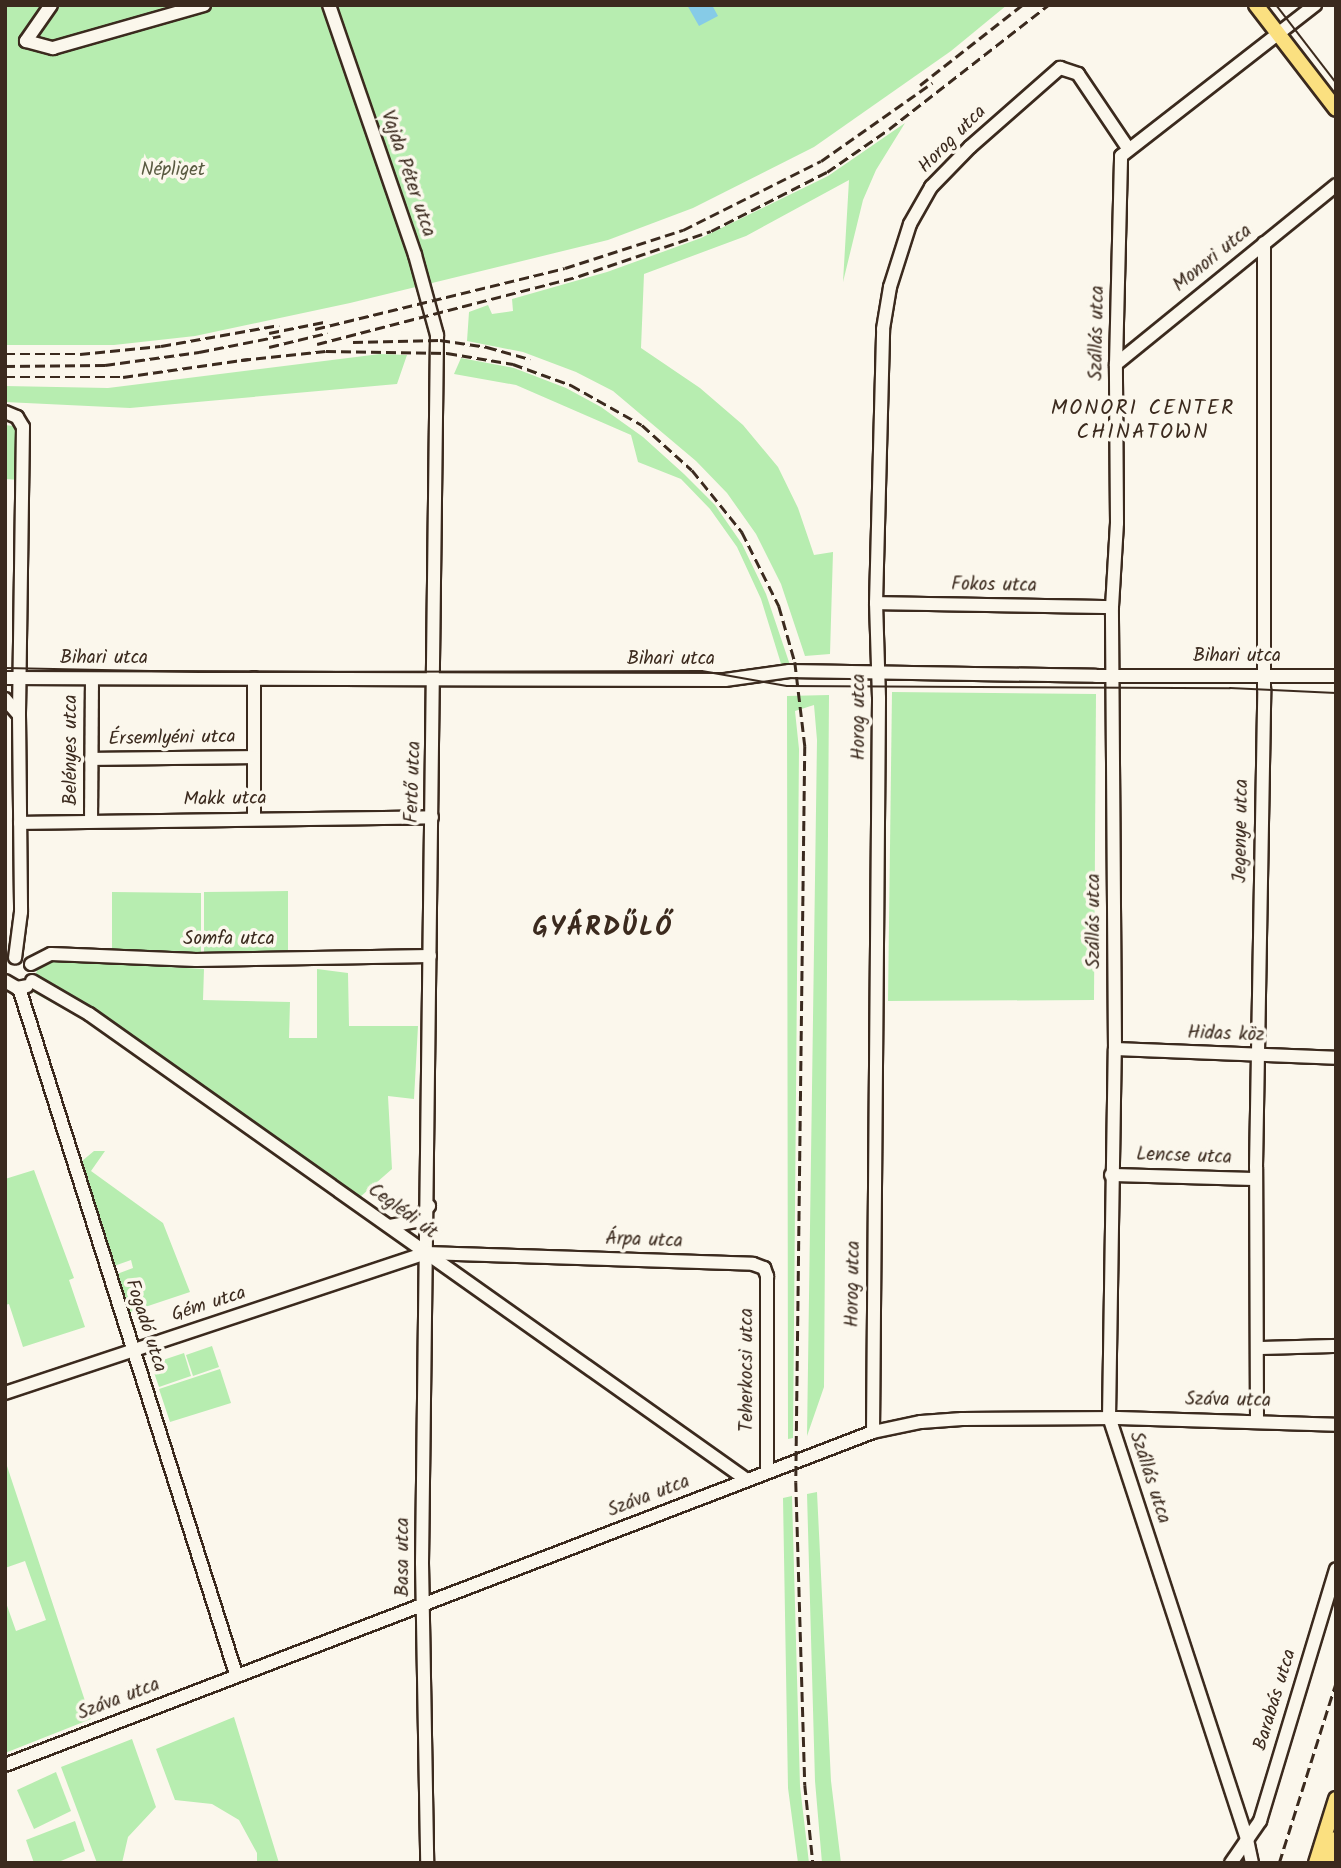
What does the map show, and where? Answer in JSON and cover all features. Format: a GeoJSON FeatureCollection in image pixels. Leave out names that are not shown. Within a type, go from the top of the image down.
{"type":"FeatureCollection","features":[{"type":"Feature","properties":{"kind":"main road"},"geometry":{"type":"LineString","coordinates":[[1256,5],[1336,109]]}},
{"type":"Feature","properties":{"kind":"main road"},"geometry":{"type":"LineString","coordinates":[[1316,1863],[1336,1800]]}},
{"type":"Feature","properties":{"kind":"main road"},"geometry":{"type":"LineString","coordinates":[[1329,1863],[1336,1839]]}},
{"type":"Feature","properties":{"kind":"street"},"geometry":{"type":"LineString","coordinates":[[51,5],[26,41],[52,48],[204,5]]}},
{"type":"Feature","properties":{"kind":"street","name":"Vajda Péter utca"},"geometry":{"type":"LineString","coordinates":[[329,5],[425,286],[437,335],[437,359]]}},
{"type":"Feature","properties":{"kind":"street"},"geometry":{"type":"LineString","coordinates":[[1128,148],[1315,5]]}},
{"type":"Feature","properties":{"kind":"street","name":"Horog utca"},"geometry":{"type":"LineString","coordinates":[[873,1432],[879,674],[876,603],[883,330],[900,250],[917,209],[937,180],[970,147],[1060,68],[1078,74],[1128,148]]}},
{"type":"Feature","properties":{"kind":"street","name":"Szállás utca"},"geometry":{"type":"LineString","coordinates":[[1128,148],[1121,156],[1116,364],[1117,523],[1112,607],[1115,1049],[1109,1418],[1247,1839],[1252,1863]]}},
{"type":"Feature","properties":{"kind":"street","name":"Monori utca"},"geometry":{"type":"LineString","coordinates":[[1116,364],[1336,185]]}},
{"type":"Feature","properties":{"kind":"street","name":"Jegenye utca"},"geometry":{"type":"LineString","coordinates":[[1257,1420],[1257,1056],[1264,677],[1264,243]]}},
{"type":"Feature","properties":{"kind":"street","name":"Fertő utca"},"geometry":{"type":"LineString","coordinates":[[429,1206],[437,359]]}},
{"type":"Feature","properties":{"kind":"street"},"geometry":{"type":"LineString","coordinates":[[5,412],[17,417],[23,427],[19,715],[21,912],[10,962],[31,964],[34,972],[32,981],[19,988],[12,987],[5,981]]}},
{"type":"Feature","properties":{"kind":"street","name":"Fokos utca"},"geometry":{"type":"LineString","coordinates":[[876,603],[1112,607]]}},
{"type":"Feature","properties":{"kind":"street","name":"Bihari utca"},"geometry":{"type":"LineString","coordinates":[[5,678],[725,680],[789,671],[879,674],[1336,676]]}},
{"type":"Feature","properties":{"kind":"street","name":"Belényes utca"},"geometry":{"type":"LineString","coordinates":[[91,821],[92,678]]}},
{"type":"Feature","properties":{"kind":"street"},"geometry":{"type":"LineString","coordinates":[[254,678],[254,819]]}},
{"type":"Feature","properties":{"kind":"street"},"geometry":{"type":"LineString","coordinates":[[5,699],[19,715]]}},
{"type":"Feature","properties":{"kind":"street","name":"Érsemlyéni utca"},"geometry":{"type":"LineString","coordinates":[[91,759],[254,757]]}},
{"type":"Feature","properties":{"kind":"street","name":"Makk utca"},"geometry":{"type":"LineString","coordinates":[[20,823],[432,817]]}},
{"type":"Feature","properties":{"kind":"street","name":"Somfa utca"},"geometry":{"type":"LineString","coordinates":[[31,964],[51,954],[196,960],[430,956]]}},
{"type":"Feature","properties":{"kind":"street","name":"Ceglédi út"},"geometry":{"type":"LineString","coordinates":[[32,981],[89,1013],[747,1480]]}},
{"type":"Feature","properties":{"kind":"street","name":"Fogadó utca"},"geometry":{"type":"LineString","coordinates":[[19,988],[236,1674]]}},
{"type":"Feature","properties":{"kind":"street","name":"Hidas köz"},"geometry":{"type":"LineString","coordinates":[[1115,1049],[1336,1058]]}},
{"type":"Feature","properties":{"kind":"street","name":"Lencse utca"},"geometry":{"type":"LineString","coordinates":[[1111,1175],[1256,1178]]}},
{"type":"Feature","properties":{"kind":"street"},"geometry":{"type":"LineString","coordinates":[[390,1226],[416,1221],[429,1206]]}},
{"type":"Feature","properties":{"kind":"street","name":"Basa utca"},"geometry":{"type":"LineString","coordinates":[[427,1863],[423,1604],[426,1252],[429,1206]]}},
{"type":"Feature","properties":{"kind":"street","name":"Gém utca"},"geometry":{"type":"LineString","coordinates":[[5,1393],[426,1252]]}},
{"type":"Feature","properties":{"kind":"street","name":"Árpa utca"},"geometry":{"type":"LineString","coordinates":[[426,1252],[753,1264],[764,1268]]}},
{"type":"Feature","properties":{"kind":"street","name":"Teherkocsi utca"},"geometry":{"type":"LineString","coordinates":[[764,1268],[767,1276],[767,1472]]}},
{"type":"Feature","properties":{"kind":"street"},"geometry":{"type":"LineString","coordinates":[[1258,1348],[1336,1346]]}},
{"type":"Feature","properties":{"kind":"street","name":"Száva utca"},"geometry":{"type":"LineString","coordinates":[[5,1765],[236,1674],[873,1432],[921,1422],[962,1419],[1257,1420],[1336,1425]]}},
{"type":"Feature","properties":{"kind":"street","name":"Barabás utca"},"geometry":{"type":"LineString","coordinates":[[1232,1862],[1259,1821],[1336,1569]]}},
{"type":"Feature","properties":{"kind":"green space","name":"Népliget"},"geometry":{"type":"Polygon","coordinates":[[[5,5],[1007,5],[951,51],[814,147],[693,208],[608,240],[350,303],[195,336],[114,345],[5,345],[5,5]]]}},
{"type":"Feature","properties":{"kind":"green space"},"geometry":{"type":"Polygon","coordinates":[[[905,123],[876,170],[863,200],[843,282],[849,180],[746,236],[644,274],[641,348],[700,388],[743,425],[778,467],[798,508],[814,555],[833,552],[830,654],[805,656],[781,584],[756,534],[727,493],[696,461],[613,391],[576,372],[523,352],[467,341],[469,312],[488,305],[492,314],[513,311],[512,299],[607,272],[701,238],[828,176],[905,123]]]}},
{"type":"Feature","properties":{"kind":"green space"},"geometry":{"type":"Polygon","coordinates":[[[380,354],[407,355],[397,384],[130,408],[5,402],[5,386],[108,388],[380,354]]]}},
{"type":"Feature","properties":{"kind":"green space"},"geometry":{"type":"Polygon","coordinates":[[[461,358],[514,368],[566,388],[601,407],[643,437],[684,474],[715,505],[742,544],[766,594],[790,665],[782,667],[761,599],[737,547],[710,509],[681,479],[638,462],[631,435],[516,385],[454,374],[461,358]]]}},
{"type":"Feature","properties":{"kind":"green space"},"geometry":{"type":"Polygon","coordinates":[[[5,425],[13,426],[21,435],[20,480],[5,479],[5,425]]]}},
{"type":"Feature","properties":{"kind":"green space"},"geometry":{"type":"Polygon","coordinates":[[[892,692],[1096,694],[1094,1000],[888,1001],[892,692]]]}},
{"type":"Feature","properties":{"kind":"green space"},"geometry":{"type":"Polygon","coordinates":[[[829,695],[824,1387],[807,1436],[817,740],[814,705],[795,711],[799,749],[793,1438],[788,1439],[787,696],[829,695]]]}},
{"type":"Feature","properties":{"kind":"green space"},"geometry":{"type":"Polygon","coordinates":[[[288,891],[288,954],[204,954],[204,892],[288,891]]]}},
{"type":"Feature","properties":{"kind":"green space"},"geometry":{"type":"Polygon","coordinates":[[[112,892],[201,893],[201,954],[112,953],[112,892]]]}},
{"type":"Feature","properties":{"kind":"green space"},"geometry":{"type":"Polygon","coordinates":[[[51,954],[115,964],[204,969],[203,1000],[290,1002],[289,1038],[317,1038],[317,969],[348,973],[349,1026],[418,1026],[414,1099],[388,1096],[392,1169],[360,1197],[292,1157],[151,1057],[29,990],[43,956],[51,954]]]}},
{"type":"Feature","properties":{"kind":"green space"},"geometry":{"type":"Polygon","coordinates":[[[94,1151],[105,1151],[91,1171],[163,1223],[190,1292],[130,1312],[117,1274],[133,1268],[131,1260],[114,1266],[82,1161],[94,1151]]]}},
{"type":"Feature","properties":{"kind":"green space"},"geometry":{"type":"Polygon","coordinates":[[[34,1170],[74,1278],[69,1280],[85,1327],[23,1347],[9,1304],[5,1305],[5,1179],[34,1170]]]}},
{"type":"Feature","properties":{"kind":"green space"},"geometry":{"type":"Polygon","coordinates":[[[212,1346],[219,1367],[193,1376],[186,1355],[212,1346]]]}},
{"type":"Feature","properties":{"kind":"green space"},"geometry":{"type":"Polygon","coordinates":[[[184,1353],[191,1376],[159,1387],[151,1364],[184,1353]]]}},
{"type":"Feature","properties":{"kind":"green space"},"geometry":{"type":"Polygon","coordinates":[[[220,1369],[231,1403],[170,1422],[159,1389],[220,1369]]]}},
{"type":"Feature","properties":{"kind":"green space"},"geometry":{"type":"Polygon","coordinates":[[[5,1460],[91,1719],[5,1753],[5,1600],[16,1631],[46,1620],[25,1561],[5,1568],[5,1460]]]}},
{"type":"Feature","properties":{"kind":"green space"},"geometry":{"type":"Polygon","coordinates":[[[817,1492],[831,1781],[841,1863],[822,1863],[815,1781],[807,1494],[817,1492]]]}},
{"type":"Feature","properties":{"kind":"green space"},"geometry":{"type":"Polygon","coordinates":[[[792,1496],[800,1786],[809,1863],[798,1863],[788,1788],[783,1498],[792,1496]]]}},
{"type":"Feature","properties":{"kind":"green space"},"geometry":{"type":"Polygon","coordinates":[[[234,1717],[279,1863],[257,1863],[257,1853],[239,1820],[212,1804],[175,1800],[156,1749],[234,1717]]]}},
{"type":"Feature","properties":{"kind":"green space"},"geometry":{"type":"Polygon","coordinates":[[[132,1739],[156,1807],[128,1837],[122,1863],[97,1863],[61,1767],[132,1739]]]}},
{"type":"Feature","properties":{"kind":"green space"},"geometry":{"type":"Polygon","coordinates":[[[56,1772],[71,1811],[34,1829],[17,1790],[56,1772]]]}},
{"type":"Feature","properties":{"kind":"green space"},"geometry":{"type":"Polygon","coordinates":[[[75,1821],[85,1851],[56,1863],[34,1863],[26,1840],[75,1821]]]}},
{"type":"Feature","properties":{"kind":"water"},"geometry":{"type":"Polygon","coordinates":[[[687,5],[712,5],[718,16],[699,26],[687,5]]]}},
{"type":"Feature","properties":{"kind":"tram line"},"geometry":{"type":"LineString","coordinates":[[1276,5],[1336,83]]}},
{"type":"Feature","properties":{"kind":"tram line"},"geometry":{"type":"LineString","coordinates":[[5,668],[199,672],[702,671],[787,686],[1230,688],[1336,693]]}},
{"type":"Feature","properties":{"kind":"railway"},"geometry":{"type":"LineString","coordinates":[[920,85],[1022,5]]}},
{"type":"Feature","properties":{"kind":"railway"},"geometry":{"type":"LineString","coordinates":[[317,344],[579,276],[711,231],[827,172],[889,129],[1048,5]]}},
{"type":"Feature","properties":{"kind":"railway"},"geometry":{"type":"LineString","coordinates":[[315,329],[565,268],[683,230],[821,161],[932,83]]}},
{"type":"Feature","properties":{"kind":"railway"},"geometry":{"type":"LineString","coordinates":[[269,333],[324,322]]}},
{"type":"Feature","properties":{"kind":"railway"},"geometry":{"type":"LineString","coordinates":[[5,354],[80,354],[161,346],[279,325]]}},
{"type":"Feature","properties":{"kind":"railway"},"geometry":{"type":"LineString","coordinates":[[269,347],[327,333]]}},
{"type":"Feature","properties":{"kind":"railway"},"geometry":{"type":"LineString","coordinates":[[5,366],[105,365],[199,352],[280,336]]}},
{"type":"Feature","properties":{"kind":"railway"},"geometry":{"type":"LineString","coordinates":[[353,342],[440,340],[487,347],[530,359]]}},
{"type":"Feature","properties":{"kind":"railway"},"geometry":{"type":"LineString","coordinates":[[241,360],[326,351],[447,353],[513,364],[571,385],[642,425],[692,470],[742,532],[779,606],[795,662],[805,746],[796,1482],[805,1785],[813,1863]]}},
{"type":"Feature","properties":{"kind":"railway"},"geometry":{"type":"LineString","coordinates":[[5,377],[123,377],[249,359]]}},
{"type":"Feature","properties":{"kind":"railway"},"geometry":{"type":"LineString","coordinates":[[1279,1863],[1336,1682]]}},
{"type":"Feature","properties":{"kind":"district","name":"MONORI CENTER CHINATOWN"},"geometry":{"type":"Point","coordinates":[1143,421]}},
{"type":"Feature","properties":{"kind":"district","name":"GYÁRDŰLŐ"},"geometry":{"type":"Point","coordinates":[603,929]}}]}
